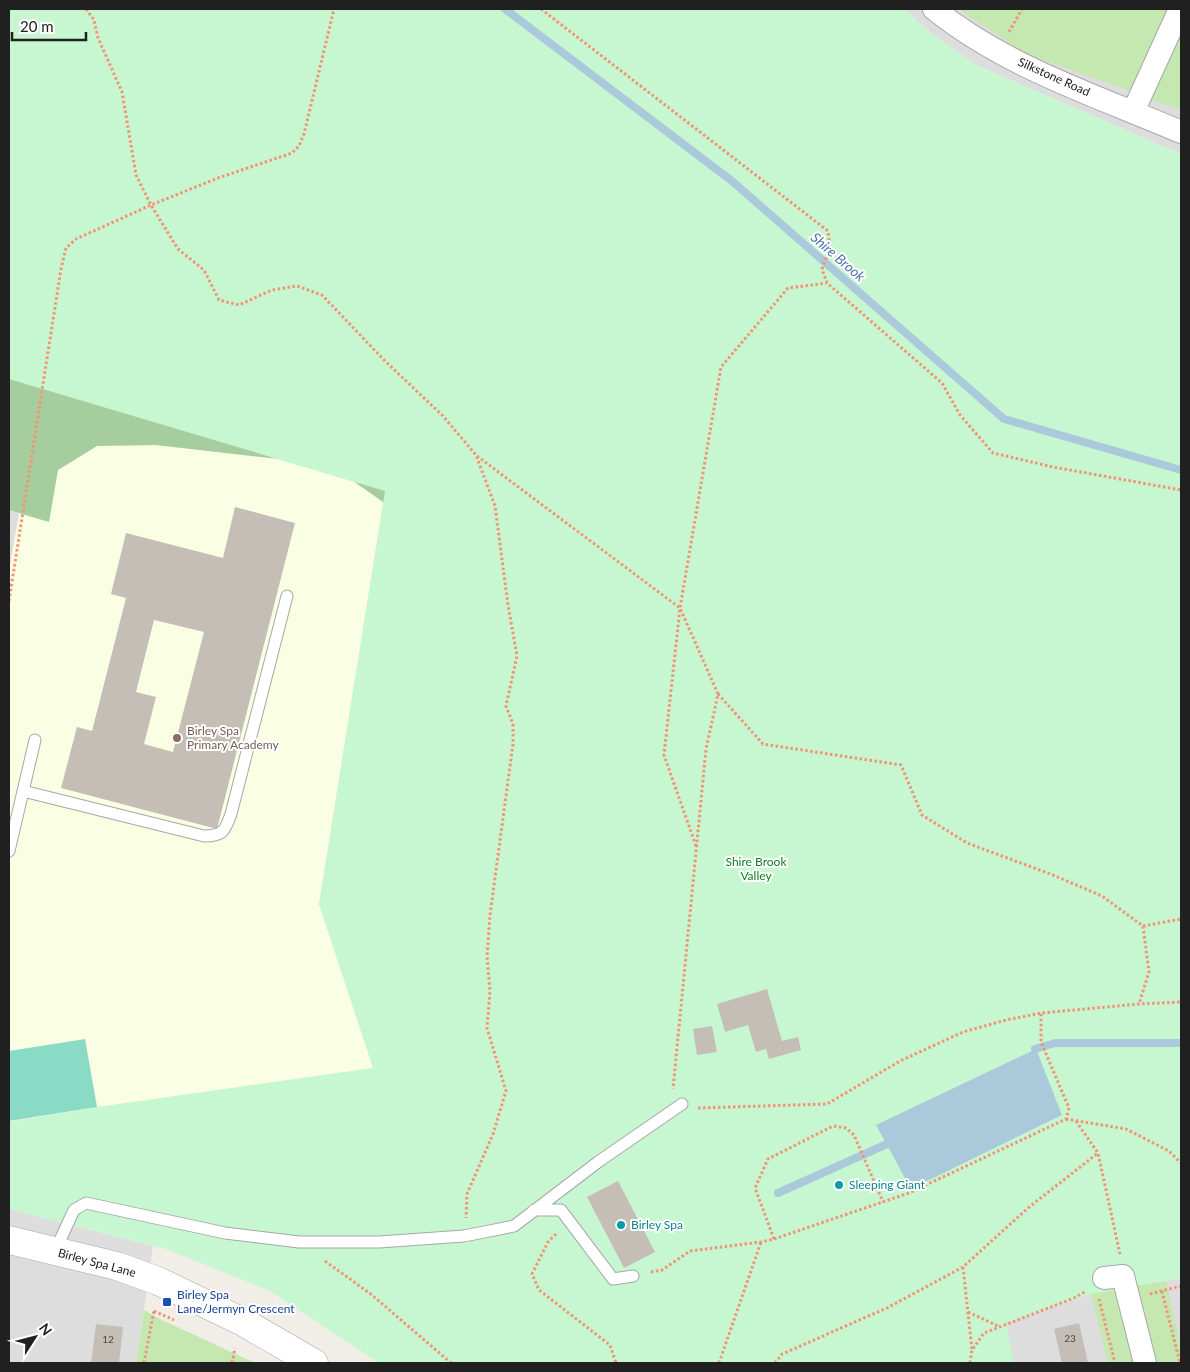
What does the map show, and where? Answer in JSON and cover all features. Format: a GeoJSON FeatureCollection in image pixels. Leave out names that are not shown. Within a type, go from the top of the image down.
{"type":"FeatureCollection","features":[{"type":"Feature","properties":{"kind":"street","name":"Silkstone Road"},"geometry":{"type":"LineString","coordinates":[[934,9],[952,23],[999,52],[1042,74],[1181,132]]}},
{"type":"Feature","properties":{"kind":"street"},"geometry":{"type":"LineString","coordinates":[[1133,112],[1180,9]]}},
{"type":"Feature","properties":{"kind":"street","name":"Birley Spa Lane"},"geometry":{"type":"LineString","coordinates":[[9,1240],[117,1266],[158,1281],[243,1322],[314,1363]]}},
{"type":"Feature","properties":{"kind":"street"},"geometry":{"type":"LineString","coordinates":[[1100,1281],[1123,1276],[1145,1363]]}},
{"type":"Feature","properties":{"kind":"lane"},"geometry":{"type":"LineString","coordinates":[[23,791],[204,836],[216,836],[225,830],[231,814],[287,596]]}},
{"type":"Feature","properties":{"kind":"lane"},"geometry":{"type":"LineString","coordinates":[[9,851],[35,740]]}},
{"type":"Feature","properties":{"kind":"lane"},"geometry":{"type":"LineString","coordinates":[[55,1251],[74,1210],[86,1203],[225,1234],[299,1242],[379,1242],[464,1236],[514,1226],[598,1162],[682,1104]]}},
{"type":"Feature","properties":{"kind":"lane"},"geometry":{"type":"LineString","coordinates":[[534,1210],[561,1210],[613,1279],[633,1276]]}},
{"type":"Feature","properties":{"kind":"path"},"geometry":{"type":"LineString","coordinates":[[86,9],[94,20],[98,38],[122,92],[136,175],[151,205],[178,250],[204,270],[219,300],[239,305],[272,290],[297,286],[322,295],[384,360],[443,416],[476,455],[680,608],[718,694],[763,744],[901,765],[922,815],[967,843],[1053,875],[1102,896],[1143,926],[1149,972],[1139,1004]]}},
{"type":"Feature","properties":{"kind":"path"},"geometry":{"type":"LineString","coordinates":[[9,600],[66,248],[76,239],[151,205],[218,178],[292,153],[299,146],[304,134],[334,9]]}},
{"type":"Feature","properties":{"kind":"path"},"geometry":{"type":"LineString","coordinates":[[541,9],[828,230],[830,248],[822,269],[827,283],[942,384],[960,415],[994,453],[1054,467],[1181,490]]}},
{"type":"Feature","properties":{"kind":"path"},"geometry":{"type":"LineString","coordinates":[[696,846],[664,754],[680,608],[721,367],[788,288],[827,283]]}},
{"type":"Feature","properties":{"kind":"path"},"geometry":{"type":"LineString","coordinates":[[464,1236],[468,1194],[493,1134],[506,1091],[487,1028],[490,991],[487,957],[490,916],[513,744],[513,724],[506,706],[517,656],[508,605],[495,506],[476,455]]}},
{"type":"Feature","properties":{"kind":"path"},"geometry":{"type":"LineString","coordinates":[[718,694],[706,749],[671,1111],[699,1108],[827,1104],[900,1060],[963,1032],[1041,1013],[1181,1002]]}},
{"type":"Feature","properties":{"kind":"path"},"geometry":{"type":"LineString","coordinates":[[1143,926],[1181,919]]}},
{"type":"Feature","properties":{"kind":"path"},"geometry":{"type":"LineString","coordinates":[[1041,1013],[1041,1042],[1069,1108],[1066,1119]]}},
{"type":"Feature","properties":{"kind":"path"},"geometry":{"type":"LineString","coordinates":[[633,1276],[662,1270],[690,1252],[774,1239],[909,1193],[1066,1119],[1126,1128],[1169,1151],[1181,1163]]}},
{"type":"Feature","properties":{"kind":"path"},"geometry":{"type":"LineString","coordinates":[[1076,1121],[1098,1153],[1119,1248]]}},
{"type":"Feature","properties":{"kind":"path"},"geometry":{"type":"LineString","coordinates":[[774,1239],[754,1188],[768,1159],[833,1126],[846,1128],[854,1135],[883,1202]]}},
{"type":"Feature","properties":{"kind":"path"},"geometry":{"type":"LineString","coordinates":[[775,1363],[782,1354],[887,1308],[963,1267],[1028,1208],[1098,1153]]}},
{"type":"Feature","properties":{"kind":"path"},"geometry":{"type":"LineString","coordinates":[[299,1242],[372,1295],[451,1363]]}},
{"type":"Feature","properties":{"kind":"path"},"geometry":{"type":"LineString","coordinates":[[548,1242],[532,1274],[538,1290],[610,1345],[616,1363]]}},
{"type":"Feature","properties":{"kind":"path"},"geometry":{"type":"LineString","coordinates":[[719,1363],[762,1242]]}},
{"type":"Feature","properties":{"kind":"path"},"geometry":{"type":"LineString","coordinates":[[963,1267],[972,1350],[970,1363]]}},
{"type":"Feature","properties":{"kind":"path"},"geometry":{"type":"LineString","coordinates":[[144,1363],[158,1281]]}},
{"type":"Feature","properties":{"kind":"path"},"geometry":{"type":"LineString","coordinates":[[972,1350],[984,1333],[1074,1298],[1100,1281],[1114,1363]]}},
{"type":"Feature","properties":{"kind":"path"},"geometry":{"type":"LineString","coordinates":[[1129,1300],[1181,1286]]}},
{"type":"Feature","properties":{"kind":"path"},"geometry":{"type":"LineString","coordinates":[[1162,1291],[1180,1363]]}},
{"type":"Feature","properties":{"kind":"path"},"geometry":{"type":"LineString","coordinates":[[968,1312],[998,1326]]}},
{"type":"Feature","properties":{"kind":"path"},"geometry":{"type":"LineString","coordinates":[[232,1363],[235,1348]]}},
{"type":"Feature","properties":{"kind":"shaded area"},"geometry":{"type":"Polygon","coordinates":[[[904,9],[1181,9],[1181,154],[978,66],[934,36],[904,9]]]}},
{"type":"Feature","properties":{"kind":"shaded area","name":"Birley Spa Primary Academy"},"geometry":{"type":"Polygon","coordinates":[[[156,445],[279,459],[385,491],[319,904],[373,1068],[9,1121],[9,572],[19,514],[49,522],[58,470],[97,446],[156,445]]]}},
{"type":"Feature","properties":{"kind":"shaded area"},"geometry":{"type":"Polygon","coordinates":[[[9,510],[19,514],[9,572],[9,510]]]}},
{"type":"Feature","properties":{"kind":"shaded area"},"geometry":{"type":"Polygon","coordinates":[[[9,1209],[153,1246],[136,1363],[9,1363],[9,1209]]]}},
{"type":"Feature","properties":{"kind":"shaded area"},"geometry":{"type":"Polygon","coordinates":[[[1181,1278],[1181,1363],[1014,1363],[1005,1323],[1091,1294],[1181,1278]]]}},
{"type":"Feature","properties":{"kind":"green space","name":"Shire Brook Valley"},"geometry":{"type":"Polygon","coordinates":[[[9,9],[904,9],[934,36],[978,66],[1181,154],[1181,1278],[1091,1294],[1006,1323],[1014,1363],[379,1363],[270,1291],[166,1249],[9,1209],[9,1122],[97,1107],[373,1068],[319,904],[385,491],[9,379],[9,9]]]}},
{"type":"Feature","properties":{"kind":"green space"},"geometry":{"type":"Polygon","coordinates":[[[958,9],[1181,9],[1181,110],[1025,53],[958,9]]]}},
{"type":"Feature","properties":{"kind":"green space"},"geometry":{"type":"Polygon","coordinates":[[[9,314],[413,491],[383,502],[353,481],[279,459],[156,445],[97,446],[58,470],[49,522],[9,510],[9,314]]]}},
{"type":"Feature","properties":{"kind":"green space"},"geometry":{"type":"Polygon","coordinates":[[[85,1039],[97,1107],[9,1121],[9,1051],[85,1039]]]}},
{"type":"Feature","properties":{"kind":"green space"},"geometry":{"type":"Polygon","coordinates":[[[1166,1281],[1181,1348],[1181,1363],[1108,1363],[1091,1294],[1005,1323],[1014,1363],[899,1363],[960,1311],[1166,1281]]]}},
{"type":"Feature","properties":{"kind":"green space"},"geometry":{"type":"Polygon","coordinates":[[[144,1310],[162,1320],[255,1363],[136,1363],[144,1310]]]}},
{"type":"Feature","properties":{"kind":"water"},"geometry":{"type":"Polygon","coordinates":[[[1036,1049],[1062,1115],[911,1189],[876,1125],[1036,1049]]]}},
{"type":"Feature","properties":{"kind":"building"},"geometry":{"type":"Polygon","coordinates":[[[235,507],[295,523],[217,829],[61,788],[77,727],[92,731],[126,598],[111,594],[126,533],[223,558],[235,507]],[[154,620],[136,692],[156,697],[144,744],[173,752],[204,632],[154,620]]]}},
{"type":"Feature","properties":{"kind":"building"},"geometry":{"type":"Polygon","coordinates":[[[767,989],[782,1041],[798,1037],[801,1050],[769,1059],[766,1049],[756,1052],[748,1025],[725,1032],[717,1004],[767,989]]]}},
{"type":"Feature","properties":{"kind":"building"},"geometry":{"type":"Polygon","coordinates":[[[712,1026],[717,1052],[697,1055],[693,1029],[712,1026]]]}},
{"type":"Feature","properties":{"kind":"building","name":"Birley Spa"},"geometry":{"type":"Polygon","coordinates":[[[618,1181],[655,1252],[624,1268],[587,1197],[618,1181]]]}},
{"type":"Feature","properties":{"kind":"building"},"geometry":{"type":"Polygon","coordinates":[[[1079,1323],[1088,1363],[1062,1363],[1054,1329],[1079,1323]]]}},
{"type":"Feature","properties":{"kind":"building"},"geometry":{"type":"Polygon","coordinates":[[[96,1324],[123,1327],[119,1363],[91,1363],[96,1324]]]}},
{"type":"Feature","properties":{"kind":"waterway","name":"Shire Brook"},"geometry":{"type":"LineString","coordinates":[[505,9],[732,181],[1004,419],[1181,470]]}},
{"type":"Feature","properties":{"kind":"waterway"},"geometry":{"type":"LineString","coordinates":[[1035,1049],[1055,1043],[1181,1043]]}},
{"type":"Feature","properties":{"kind":"waterway"},"geometry":{"type":"LineString","coordinates":[[778,1193],[887,1144]]}},
{"type":"Feature","properties":{"kind":"place","name":"Birley Spa Primary Academy"},"geometry":{"type":"Point","coordinates":[177,738]}},
{"type":"Feature","properties":{"kind":"place","name":"Sleeping Giant"},"geometry":{"type":"Point","coordinates":[839,1185]}},
{"type":"Feature","properties":{"kind":"place","name":"Birley Spa"},"geometry":{"type":"Point","coordinates":[621,1225]}},
{"type":"Feature","properties":{"kind":"place","name":"Birley Spa Lane/Jermyn Crescent"},"geometry":{"type":"Point","coordinates":[167,1302]}}]}
